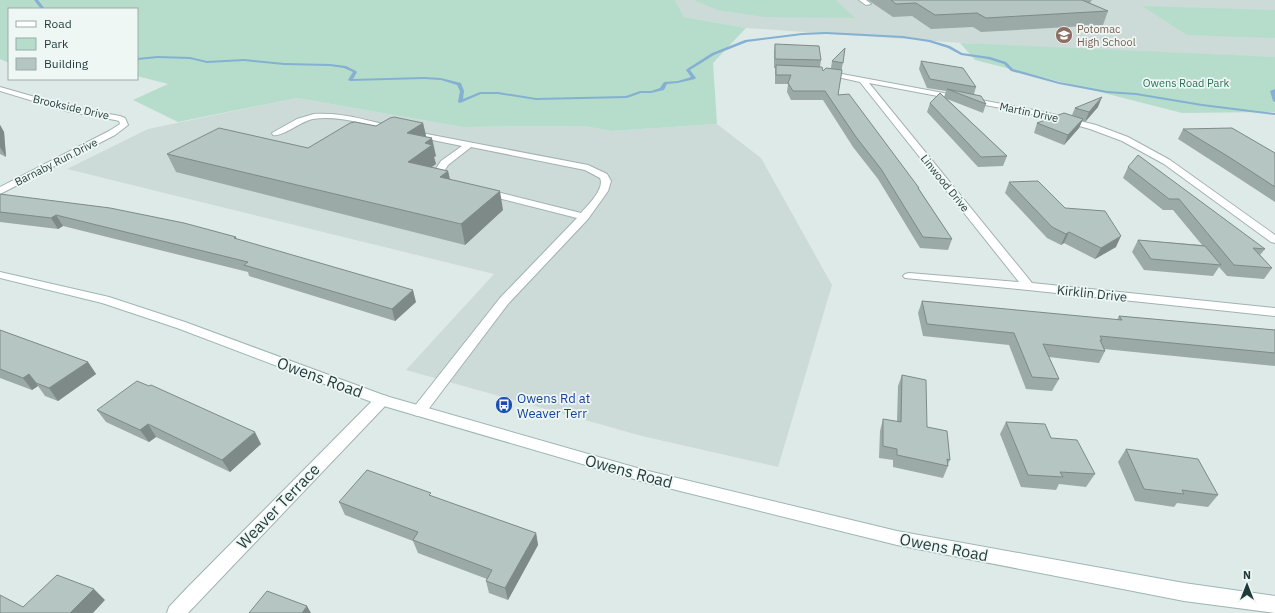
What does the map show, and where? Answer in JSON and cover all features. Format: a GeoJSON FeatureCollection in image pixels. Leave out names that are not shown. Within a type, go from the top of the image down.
{"type":"FeatureCollection","features":[{"type":"Feature","properties":{"kind":"street"},"geometry":{"type":"LineString","coordinates":[[862,0],[868,4]]}},
{"type":"Feature","properties":{"kind":"street","name":"Martin Drive"},"geometry":{"type":"LineString","coordinates":[[819,72],[862,78],[1044,114],[1093,127],[1118,136],[1167,162],[1275,240]]}},
{"type":"Feature","properties":{"kind":"street","name":"Linwood Drive"},"geometry":{"type":"LineString","coordinates":[[862,78],[1028,286]]}},
{"type":"Feature","properties":{"kind":"street","name":"Brookside Drive"},"geometry":{"type":"LineString","coordinates":[[1,90],[69,109],[122,120],[124,125],[112,133]]}},
{"type":"Feature","properties":{"kind":"street"},"geometry":{"type":"LineString","coordinates":[[276,133],[304,119],[321,117],[340,118],[469,145],[576,165],[594,170],[604,176],[606,180],[603,191],[584,217],[504,301],[419,411]]}},
{"type":"Feature","properties":{"kind":"street","name":"Barnaby Run Drive"},"geometry":{"type":"LineString","coordinates":[[0,191],[112,133]]}},
{"type":"Feature","properties":{"kind":"street"},"geometry":{"type":"LineString","coordinates":[[455,185],[439,177],[438,173],[444,163],[469,145]]}},
{"type":"Feature","properties":{"kind":"street"},"geometry":{"type":"LineString","coordinates":[[474,190],[584,217]]}},
{"type":"Feature","properties":{"kind":"street","name":"Owens Road"},"geometry":{"type":"LineString","coordinates":[[0,275],[105,300],[181,325],[382,400],[644,476],[897,538],[1184,592],[1275,605]]}},
{"type":"Feature","properties":{"kind":"street","name":"Kirklin Drive"},"geometry":{"type":"LineString","coordinates":[[909,276],[1028,286],[1275,312]]}},
{"type":"Feature","properties":{"kind":"street","name":"Weaver Terrace"},"geometry":{"type":"LineString","coordinates":[[176,613],[382,400]]}},
{"type":"Feature","properties":{"kind":"shaded area","name":"Potomac High School"},"geometry":{"type":"Polygon","coordinates":[[[675,0],[1275,0],[1275,57],[1006,46],[746,28],[684,17],[675,0]]]}},
{"type":"Feature","properties":{"kind":"shaded area"},"geometry":{"type":"Polygon","coordinates":[[[297,98],[462,127],[584,126],[611,131],[717,124],[761,158],[832,285],[778,467],[642,436],[406,370],[494,274],[67,169],[148,129],[297,98]]]}},
{"type":"Feature","properties":{"kind":"green space"},"geometry":{"type":"Polygon","coordinates":[[[0,0],[675,0],[684,17],[746,28],[713,63],[717,124],[611,131],[584,126],[462,127],[297,98],[178,122],[133,100],[168,84],[138,76],[138,8],[8,8],[8,63],[0,59],[0,0]]]}},
{"type":"Feature","properties":{"kind":"green space"},"geometry":{"type":"Polygon","coordinates":[[[694,0],[836,0],[855,18],[764,17],[718,10],[694,0]]]}},
{"type":"Feature","properties":{"kind":"green space"},"geometry":{"type":"Polygon","coordinates":[[[1142,6],[1275,10],[1275,38],[1187,35],[1142,6]]]}},
{"type":"Feature","properties":{"kind":"green space","name":"Owens Road Park"},"geometry":{"type":"Polygon","coordinates":[[[960,43],[1275,57],[1275,112],[1182,113],[975,60],[960,43]]]}},
{"type":"Feature","properties":{"kind":"building"},"geometry":{"type":"Polygon","coordinates":[[[891,0],[1082,0],[1108,11],[986,18],[977,13],[935,15],[916,3],[896,4],[891,0]]]}},
{"type":"Feature","properties":{"kind":"building"},"geometry":{"type":"Polygon","coordinates":[[[775,44],[819,46],[821,60],[775,59],[775,44]]]}},
{"type":"Feature","properties":{"kind":"building"},"geometry":{"type":"Polygon","coordinates":[[[845,48],[843,63],[832,61],[845,48]]]}},
{"type":"Feature","properties":{"kind":"building"},"geometry":{"type":"Polygon","coordinates":[[[921,61],[963,68],[976,87],[930,79],[921,61]]]}},
{"type":"Feature","properties":{"kind":"building"},"geometry":{"type":"Polygon","coordinates":[[[776,65],[822,67],[823,71],[826,68],[842,70],[838,95],[849,94],[919,188],[952,239],[923,237],[881,169],[856,137],[825,91],[793,91],[788,83],[791,75],[776,75],[776,65]]]}},
{"type":"Feature","properties":{"kind":"building"},"geometry":{"type":"Polygon","coordinates":[[[947,89],[981,96],[986,104],[947,89]]]}},
{"type":"Feature","properties":{"kind":"building"},"geometry":{"type":"Polygon","coordinates":[[[940,93],[1007,156],[981,157],[930,103],[940,93]]]}},
{"type":"Feature","properties":{"kind":"building"},"geometry":{"type":"Polygon","coordinates":[[[1102,97],[1089,112],[1075,108],[1102,97]]]}},
{"type":"Feature","properties":{"kind":"building"},"geometry":{"type":"Polygon","coordinates":[[[1064,113],[1083,119],[1068,135],[1037,123],[1064,113]]]}},
{"type":"Feature","properties":{"kind":"building"},"geometry":{"type":"Polygon","coordinates":[[[394,117],[423,123],[407,133],[432,138],[425,143],[432,145],[408,162],[448,171],[440,177],[500,191],[461,224],[167,154],[219,128],[308,148],[350,123],[355,122],[376,126],[394,117]]]}},
{"type":"Feature","properties":{"kind":"building"},"geometry":{"type":"Polygon","coordinates":[[[1232,128],[1275,153],[1275,187],[1183,129],[1232,128]]]}},
{"type":"Feature","properties":{"kind":"building"},"geometry":{"type":"Polygon","coordinates":[[[1138,155],[1265,249],[1253,248],[1272,268],[1234,265],[1179,199],[1169,199],[1128,167],[1138,155]]]}},
{"type":"Feature","properties":{"kind":"building"},"geometry":{"type":"Polygon","coordinates":[[[1038,181],[1065,208],[1105,211],[1121,236],[1101,248],[1069,232],[1066,234],[1052,227],[1009,182],[1038,181]]]}},
{"type":"Feature","properties":{"kind":"building"},"geometry":{"type":"Polygon","coordinates":[[[0,194],[110,208],[184,223],[413,290],[392,309],[244,265],[248,262],[56,215],[51,218],[0,212],[0,194]]]}},
{"type":"Feature","properties":{"kind":"building"},"geometry":{"type":"Polygon","coordinates":[[[1138,240],[1205,246],[1221,265],[1151,259],[1138,240]]]}},
{"type":"Feature","properties":{"kind":"building"},"geometry":{"type":"Polygon","coordinates":[[[922,301],[1122,320],[1119,316],[1275,330],[1275,353],[1100,336],[1102,340],[1100,340],[1105,351],[1043,344],[1059,379],[1032,377],[1014,333],[927,324],[922,301]]]}},
{"type":"Feature","properties":{"kind":"building"},"geometry":{"type":"Polygon","coordinates":[[[0,330],[88,362],[49,388],[36,383],[29,374],[23,378],[0,369],[0,330]]]}},
{"type":"Feature","properties":{"kind":"building"},"geometry":{"type":"Polygon","coordinates":[[[902,375],[926,380],[927,427],[947,431],[950,460],[947,459],[948,466],[897,455],[897,449],[883,446],[883,419],[901,422],[902,375]]]}},
{"type":"Feature","properties":{"kind":"building"},"geometry":{"type":"Polygon","coordinates":[[[137,381],[149,386],[151,385],[255,432],[222,460],[148,424],[140,430],[97,410],[137,381]]]}},
{"type":"Feature","properties":{"kind":"building"},"geometry":{"type":"Polygon","coordinates":[[[1006,422],[1045,424],[1051,438],[1077,440],[1095,474],[1060,472],[1063,477],[1028,475],[1006,422]]]}},
{"type":"Feature","properties":{"kind":"building"},"geometry":{"type":"Polygon","coordinates":[[[1126,449],[1198,459],[1218,495],[1182,490],[1184,494],[1144,489],[1126,449]]]}},
{"type":"Feature","properties":{"kind":"building"},"geometry":{"type":"Polygon","coordinates":[[[367,470],[431,493],[429,495],[536,533],[505,588],[486,581],[492,570],[413,540],[418,532],[339,502],[367,470]]]}},
{"type":"Feature","properties":{"kind":"building"},"geometry":{"type":"Polygon","coordinates":[[[57,575],[94,589],[70,613],[0,613],[0,595],[23,607],[57,575]]]}},
{"type":"Feature","properties":{"kind":"building"},"geometry":{"type":"Polygon","coordinates":[[[267,591],[307,606],[302,613],[249,613],[267,591]]]}},
{"type":"Feature","properties":{"kind":"waterway"},"geometry":{"type":"LineString","coordinates":[[36,0],[42,8]]}},
{"type":"Feature","properties":{"kind":"waterway"},"geometry":{"type":"LineString","coordinates":[[138,59],[158,57],[190,58],[207,62],[244,60],[284,64],[330,65],[345,67],[355,72],[350,80],[441,79],[459,84],[462,91],[460,102],[480,93],[498,93],[536,99],[627,97],[640,92],[651,92],[662,89],[666,83],[694,78],[688,70],[713,54],[746,41],[802,34],[826,33],[903,37],[930,41],[949,47],[961,54],[989,58],[1005,63],[1012,70],[1059,83],[1107,92],[1136,94],[1202,105],[1275,114]]}},
{"type":"Feature","properties":{"kind":"waterway"},"geometry":{"type":"LineString","coordinates":[[1275,90],[1272,91],[1275,101]]}},
{"type":"Feature","properties":{"kind":"place","name":"Potomac High School"},"geometry":{"type":"Point","coordinates":[1064,35]}},
{"type":"Feature","properties":{"kind":"place","name":"Owens Rd at Weaver Terr"},"geometry":{"type":"Point","coordinates":[504,405]}}]}
